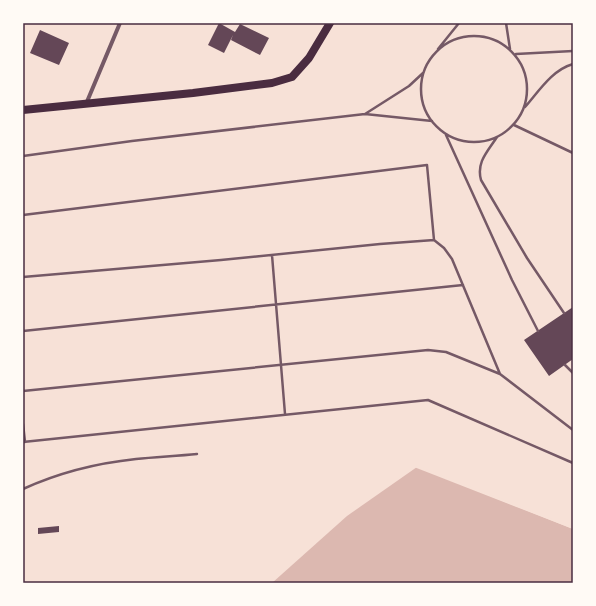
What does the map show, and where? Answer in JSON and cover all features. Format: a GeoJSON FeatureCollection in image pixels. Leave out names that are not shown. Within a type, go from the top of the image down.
{"type":"FeatureCollection","features":[{"type":"Feature","properties":{"kind":"main road"},"geometry":{"type":"LineString","coordinates":[[23,110],[272,83],[292,77],[309,58],[330,23]]}},
{"type":"Feature","properties":{"kind":"street"},"geometry":{"type":"LineString","coordinates":[[86,104],[119,23]]}},
{"type":"Feature","properties":{"kind":"lane"},"geometry":{"type":"LineString","coordinates":[[459,23],[428,62],[424,72],[421,88],[423,104],[432,121],[446,134],[467,142],[483,142],[497,137],[509,130],[550,78],[568,65],[573,64]]}},
{"type":"Feature","properties":{"kind":"lane"},"geometry":{"type":"LineString","coordinates":[[506,23],[510,49]]}},
{"type":"Feature","properties":{"kind":"lane"},"geometry":{"type":"LineString","coordinates":[[435,53],[448,43],[464,37],[480,36],[496,40],[510,49],[523,66],[527,80],[528,94],[525,108]]}},
{"type":"Feature","properties":{"kind":"lane"},"geometry":{"type":"LineString","coordinates":[[515,54],[573,51]]}},
{"type":"Feature","properties":{"kind":"lane"},"geometry":{"type":"LineString","coordinates":[[365,114],[409,86],[424,72]]}},
{"type":"Feature","properties":{"kind":"lane"},"geometry":{"type":"LineString","coordinates":[[23,156],[132,141],[365,114],[432,121]]}},
{"type":"Feature","properties":{"kind":"lane"},"geometry":{"type":"LineString","coordinates":[[514,125],[573,153]]}},
{"type":"Feature","properties":{"kind":"lane"},"geometry":{"type":"LineString","coordinates":[[446,134],[512,280],[538,331]]}},
{"type":"Feature","properties":{"kind":"lane"},"geometry":{"type":"LineString","coordinates":[[497,137],[482,158],[479,166],[481,180],[527,258],[564,313]]}},
{"type":"Feature","properties":{"kind":"lane"},"geometry":{"type":"LineString","coordinates":[[23,215],[427,165],[434,240]]}},
{"type":"Feature","properties":{"kind":"lane"},"geometry":{"type":"LineString","coordinates":[[23,277],[434,240],[444,248],[452,259],[500,374]]}},
{"type":"Feature","properties":{"kind":"lane"},"geometry":{"type":"LineString","coordinates":[[272,255],[285,414]]}},
{"type":"Feature","properties":{"kind":"lane"},"geometry":{"type":"LineString","coordinates":[[23,331],[463,285]]}},
{"type":"Feature","properties":{"kind":"lane"},"geometry":{"type":"LineString","coordinates":[[23,391],[428,350],[446,352],[500,374],[573,430]]}},
{"type":"Feature","properties":{"kind":"lane"},"geometry":{"type":"LineString","coordinates":[[565,365],[573,373]]}},
{"type":"Feature","properties":{"kind":"lane"},"geometry":{"type":"LineString","coordinates":[[23,424],[24,442],[428,400],[573,463]]}},
{"type":"Feature","properties":{"kind":"lane"},"geometry":{"type":"LineString","coordinates":[[23,490],[67,473],[96,466],[135,459],[197,454]]}},
{"type":"Feature","properties":{"kind":"shaded area"},"geometry":{"type":"Polygon","coordinates":[[[417,467],[573,529],[573,583],[272,583],[347,516],[417,467]]]}},
{"type":"Feature","properties":{"kind":"pier"},"geometry":{"type":"Polygon","coordinates":[[[416,465],[573,527],[573,529],[414,467],[416,465]]]}},
{"type":"Feature","properties":{"kind":"building"},"geometry":{"type":"Polygon","coordinates":[[[219,23],[235,32],[240,24],[269,38],[260,55],[231,40],[233,35],[224,53],[208,45],[219,23]]]}},
{"type":"Feature","properties":{"kind":"building"},"geometry":{"type":"Polygon","coordinates":[[[40,30],[69,43],[59,65],[30,53],[40,30]]]}},
{"type":"Feature","properties":{"kind":"building"},"geometry":{"type":"Polygon","coordinates":[[[573,307],[573,359],[549,376],[524,340],[573,307]]]}},
{"type":"Feature","properties":{"kind":"building"},"geometry":{"type":"Polygon","coordinates":[[[59,526],[59,532],[38,534],[38,528],[59,526]]]}}]}
